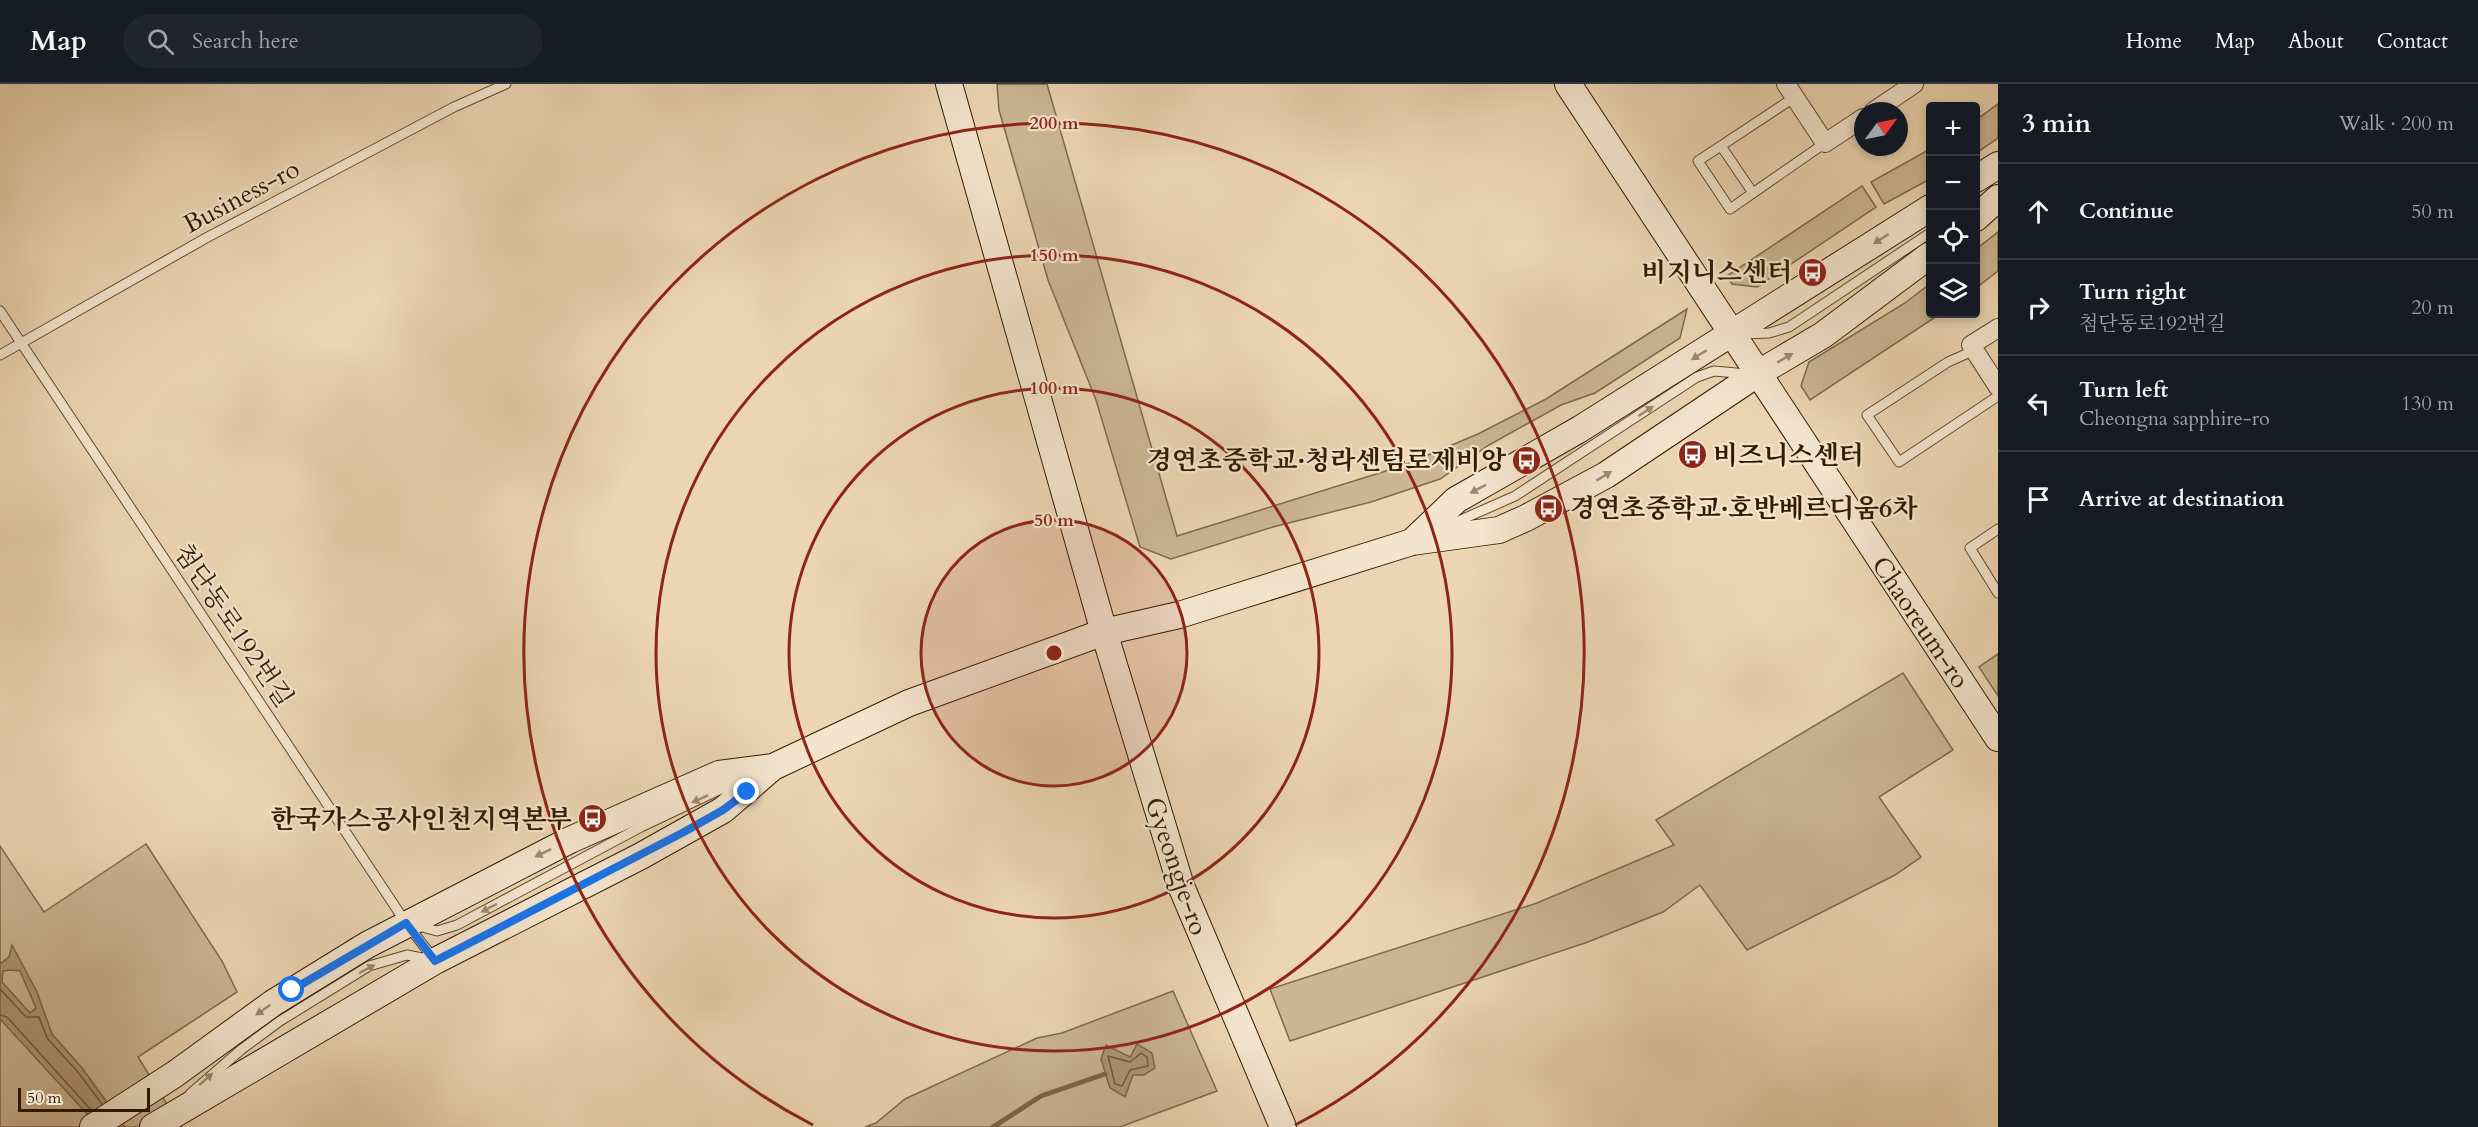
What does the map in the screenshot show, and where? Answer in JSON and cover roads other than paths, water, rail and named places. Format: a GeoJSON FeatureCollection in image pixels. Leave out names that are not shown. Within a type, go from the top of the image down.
{"type":"FeatureCollection","features":[{"type":"Feature","properties":{"kind":"main road","name":"Gyeongje-ro"},"geometry":{"type":"LineString","coordinates":[[949,84],[1104,632],[1181,886],[1283,1127]]}},
{"type":"Feature","properties":{"kind":"main road","name":"Chaoreum-ro"},"geometry":{"type":"LineString","coordinates":[[1568,84],[1757,375],[1998,738]]}},
{"type":"Feature","properties":{"kind":"main road"},"geometry":{"type":"LineString","coordinates":[[1983,198],[1998,165]]}},
{"type":"Feature","properties":{"kind":"main road"},"geometry":{"type":"LineString","coordinates":[[1412,542],[1456,500],[1528,462],[1927,210]]}},
{"type":"Feature","properties":{"kind":"main road"},"geometry":{"type":"LineString","coordinates":[[158,1123],[435,961],[641,856],[723,810],[773,767],[909,703],[1104,632],[1179,615],[1412,542],[1499,530],[1526,518],[1606,475],[1757,375],[1823,335],[1926,258]]}},
{"type":"Feature","properties":{"kind":"main road"},"geometry":{"type":"LineString","coordinates":[[93,1127],[175,1074],[282,997],[406,923],[570,840],[719,774],[773,767]]}},
{"type":"Feature","properties":{"kind":"main road","name":"Gyeongje-ro"},"geometry":{"type":"LineString","coordinates":[[1270,1093],[1294,1127]]}},
{"type":"Feature","properties":{"kind":"street"},"geometry":{"type":"LineString","coordinates":[[1882,102],[1893,90],[1914,84]]}},
{"type":"Feature","properties":{"kind":"street"},"geometry":{"type":"LineString","coordinates":[[1791,88],[1825,143],[1854,124]]}},
{"type":"Feature","properties":{"kind":"street"},"geometry":{"type":"LineString","coordinates":[[1998,328],[1971,345],[1998,387]]}},
{"type":"Feature","properties":{"kind":"lane","name":"Business-ro"},"geometry":{"type":"LineString","coordinates":[[0,355],[206,238],[454,107],[506,84]]}},
{"type":"Feature","properties":{"kind":"lane"},"geometry":{"type":"LineString","coordinates":[[1791,88],[1698,161],[1730,209],[1825,143]]}},
{"type":"Feature","properties":{"kind":"lane"},"geometry":{"type":"LineString","coordinates":[[1720,146],[1753,193]]}},
{"type":"Feature","properties":{"kind":"lane"},"geometry":{"type":"LineString","coordinates":[[1983,198],[1998,186]]}},
{"type":"Feature","properties":{"kind":"lane"},"geometry":{"type":"LineString","coordinates":[[1732,334],[1769,333],[1789,327],[1926,237]]}},
{"type":"Feature","properties":{"kind":"lane","name":"첨단동로192번길"},"geometry":{"type":"LineString","coordinates":[[0,311],[406,923],[435,961]]}},
{"type":"Feature","properties":{"kind":"lane"},"geometry":{"type":"LineString","coordinates":[[1975,350],[1948,362],[1867,415],[1899,462],[1998,396]]}},
{"type":"Feature","properties":{"kind":"lane"},"geometry":{"type":"LineString","coordinates":[[1998,529],[1970,548],[1998,593]]}},
{"type":"Feature","properties":{"kind":"lane"},"geometry":{"type":"LineString","coordinates":[[158,1123],[205,1079],[242,1049],[280,1021],[369,966],[407,955],[435,961]]}},
{"type":"Feature","properties":{"kind":"water"},"geometry":{"type":"Polygon","coordinates":[[[12,945],[37,992],[52,1034],[82,1068],[125,1127],[99,1127],[0,1019],[0,964],[9,957],[12,945]],[[3,971],[2,982],[30,1013],[36,1008],[20,971],[3,971]]]}},
{"type":"Feature","properties":{"kind":"water"},"geometry":{"type":"Polygon","coordinates":[[[1137,1044],[1152,1053],[1155,1068],[1144,1075],[1133,1075],[1125,1097],[1110,1088],[1101,1059],[1106,1045],[1130,1057],[1137,1044]]]}},
{"type":"Feature","properties":{"kind":"waterway"},"geometry":{"type":"LineString","coordinates":[[993,1127],[1041,1096],[1105,1074]]}},
{"type":"Feature","properties":{"kind":"place","name":"비지니스센터"},"geometry":{"type":"Point","coordinates":[1813,272]}},
{"type":"Feature","properties":{"kind":"place","name":"비즈니스센터"},"geometry":{"type":"Point","coordinates":[1692,455]}},
{"type":"Feature","properties":{"kind":"place","name":"경연초중학교·청라센텀로제비앙"},"geometry":{"type":"Point","coordinates":[1527,460]}},
{"type":"Feature","properties":{"kind":"place","name":"경연초중학교·호반베르디움6차"},"geometry":{"type":"Point","coordinates":[1549,508]}},
{"type":"Feature","properties":{"kind":"place","name":"한국가스공사인천지역본부"},"geometry":{"type":"Point","coordinates":[593,819]}}]}
